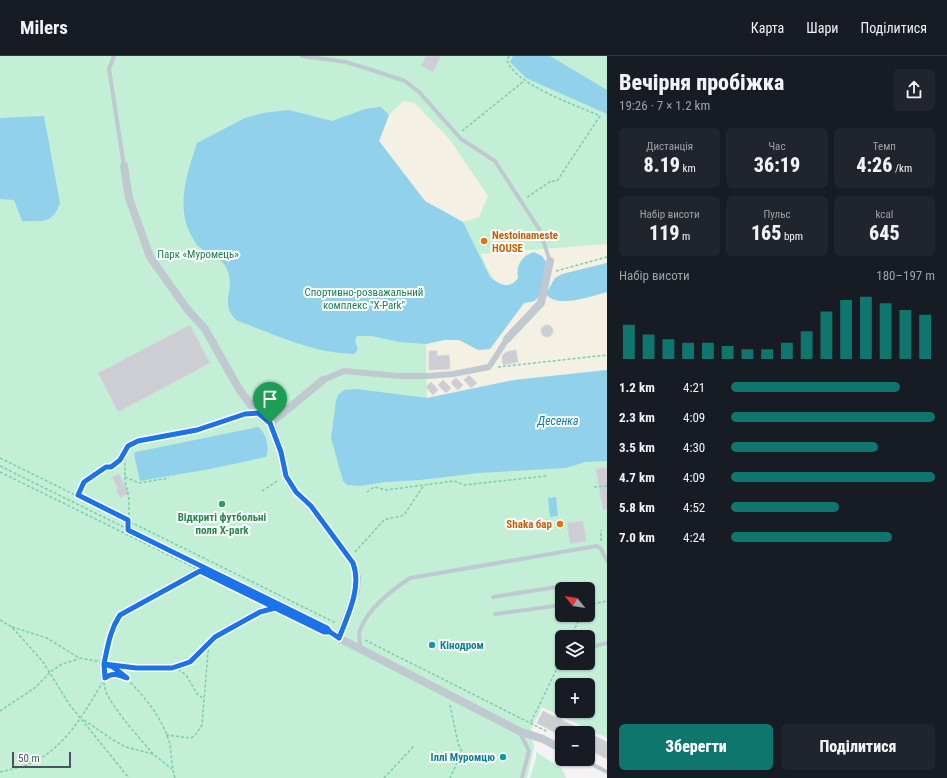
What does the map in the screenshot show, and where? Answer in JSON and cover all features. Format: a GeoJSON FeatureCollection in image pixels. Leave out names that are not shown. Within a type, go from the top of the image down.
{"type":"FeatureCollection","features":[{"type":"Feature","properties":{"kind":"street"},"geometry":{"type":"LineString","coordinates":[[124,166],[128,198],[150,257],[187,309],[205,329],[239,389],[258,413],[270,423],[281,452],[286,476],[296,492],[311,506],[350,558],[356,569],[356,592],[339,638],[518,731],[543,739],[555,745]]}},
{"type":"Feature","properties":{"kind":"street"},"geometry":{"type":"LineString","coordinates":[[270,423],[323,380],[344,371],[398,376],[428,376],[453,374],[489,367],[507,339],[541,303],[550,261]]}},
{"type":"Feature","properties":{"kind":"lane"},"geometry":{"type":"LineString","coordinates":[[114,56],[109,69],[124,166]]}},
{"type":"Feature","properties":{"kind":"lane"},"geometry":{"type":"LineString","coordinates":[[302,56],[346,62],[405,81],[419,92],[458,135],[495,161],[539,229],[550,261]]}},
{"type":"Feature","properties":{"kind":"lane"},"geometry":{"type":"LineString","coordinates":[[361,649],[360,630],[386,594],[410,578],[597,546],[601,549],[607,560]]}},
{"type":"Feature","properties":{"kind":"lane"},"geometry":{"type":"LineString","coordinates":[[493,597],[555,587]]}},
{"type":"Feature","properties":{"kind":"lane"},"geometry":{"type":"LineString","coordinates":[[495,614],[555,606]]}},
{"type":"Feature","properties":{"kind":"lane"},"geometry":{"type":"LineString","coordinates":[[330,632],[339,638]]}},
{"type":"Feature","properties":{"kind":"lane"},"geometry":{"type":"LineString","coordinates":[[595,646],[607,643]]}},
{"type":"Feature","properties":{"kind":"lane"},"geometry":{"type":"LineString","coordinates":[[518,731],[524,738],[529,751],[522,778]]}},
{"type":"Feature","properties":{"kind":"lane"},"geometry":{"type":"LineString","coordinates":[[595,766],[607,772]]}},
{"type":"Feature","properties":{"kind":"path"},"geometry":{"type":"LineString","coordinates":[[509,56],[507,60],[509,67],[524,81],[600,116],[557,181],[551,181],[521,201]]}},
{"type":"Feature","properties":{"kind":"path"},"geometry":{"type":"LineString","coordinates":[[458,135],[524,81]]}},
{"type":"Feature","properties":{"kind":"path"},"geometry":{"type":"LineString","coordinates":[[548,273],[607,257]]}},
{"type":"Feature","properties":{"kind":"path"},"geometry":{"type":"LineString","coordinates":[[489,367],[522,366],[607,355]]}},
{"type":"Feature","properties":{"kind":"path"},"geometry":{"type":"LineString","coordinates":[[78,495],[84,482],[106,467],[111,467],[125,452],[128,446],[138,441],[197,430],[245,414],[258,413]]}},
{"type":"Feature","properties":{"kind":"path"},"geometry":{"type":"LineString","coordinates":[[125,452],[125,476],[129,499],[128,530]]}},
{"type":"Feature","properties":{"kind":"path"},"geometry":{"type":"LineString","coordinates":[[0,458],[338,624]]}},
{"type":"Feature","properties":{"kind":"path"},"geometry":{"type":"LineString","coordinates":[[0,466],[327,628],[330,632]]}},
{"type":"Feature","properties":{"kind":"path"},"geometry":{"type":"LineString","coordinates":[[0,472],[324,632],[330,632]]}},
{"type":"Feature","properties":{"kind":"path"},"geometry":{"type":"LineString","coordinates":[[125,476],[139,483],[169,478]]}},
{"type":"Feature","properties":{"kind":"path"},"geometry":{"type":"LineString","coordinates":[[262,491],[286,476]]}},
{"type":"Feature","properties":{"kind":"path"},"geometry":{"type":"LineString","coordinates":[[367,492],[374,487],[386,490],[454,481],[464,485],[547,476]]}},
{"type":"Feature","properties":{"kind":"path"},"geometry":{"type":"LineString","coordinates":[[350,558],[384,520],[404,516],[424,485]]}},
{"type":"Feature","properties":{"kind":"path"},"geometry":{"type":"LineString","coordinates":[[594,487],[607,486]]}},
{"type":"Feature","properties":{"kind":"path"},"geometry":{"type":"LineString","coordinates":[[597,546],[601,540],[601,530]]}},
{"type":"Feature","properties":{"kind":"path"},"geometry":{"type":"LineString","coordinates":[[173,770],[153,754],[107,696],[103,683],[105,678],[104,664],[113,625],[120,615],[200,571]]}},
{"type":"Feature","properties":{"kind":"path"},"geometry":{"type":"LineString","coordinates":[[595,604],[607,601]]}},
{"type":"Feature","properties":{"kind":"path"},"geometry":{"type":"LineString","coordinates":[[172,668],[190,662],[209,645],[215,637],[260,612],[275,608]]}},
{"type":"Feature","properties":{"kind":"path"},"geometry":{"type":"LineString","coordinates":[[0,620],[12,627],[47,638],[79,658],[113,667],[127,678],[149,701],[166,735],[169,742],[175,778]]}},
{"type":"Feature","properties":{"kind":"path"},"geometry":{"type":"LineString","coordinates":[[12,627],[43,662],[69,704],[129,778]]}},
{"type":"Feature","properties":{"kind":"path"},"geometry":{"type":"LineString","coordinates":[[360,638],[531,722],[550,733]]}},
{"type":"Feature","properties":{"kind":"path"},"geometry":{"type":"LineString","coordinates":[[166,735],[191,738],[196,734],[202,725],[209,645]]}},
{"type":"Feature","properties":{"kind":"path"},"geometry":{"type":"LineString","coordinates":[[0,711],[36,687],[50,672],[62,664],[79,658]]}},
{"type":"Feature","properties":{"kind":"path"},"geometry":{"type":"LineString","coordinates":[[104,664],[136,668],[172,668],[179,670],[186,675],[198,695],[204,699]]}},
{"type":"Feature","properties":{"kind":"path"},"geometry":{"type":"LineString","coordinates":[[531,722],[556,670]]}},
{"type":"Feature","properties":{"kind":"path"},"geometry":{"type":"LineString","coordinates":[[0,772],[27,765],[49,752],[82,719],[105,678],[110,674],[117,674],[127,678]]}},
{"type":"Feature","properties":{"kind":"path"},"geometry":{"type":"LineString","coordinates":[[448,695],[458,742],[462,752],[450,778]]}},
{"type":"Feature","properties":{"kind":"path"},"geometry":{"type":"LineString","coordinates":[[82,719],[120,744],[153,754]]}},
{"type":"Feature","properties":{"kind":"path"},"geometry":{"type":"LineString","coordinates":[[384,778],[414,746]]}},
{"type":"Feature","properties":{"kind":"green space","name":"Парк «Муромець»"},"geometry":{"type":"Polygon","coordinates":[[[0,56],[607,56],[607,738],[595,732],[595,726],[582,726],[565,718],[595,718],[595,678],[555,678],[555,713],[542,707],[531,729],[534,748],[527,778],[0,778],[0,56]]]}},
{"type":"Feature","properties":{"kind":"green space"},"geometry":{"type":"Polygon","coordinates":[[[536,752],[555,764],[555,766],[562,769],[566,778],[530,778],[536,758],[536,752]]]}},
{"type":"Feature","properties":{"kind":"sand"},"geometry":{"type":"Polygon","coordinates":[[[403,101],[415,103],[450,140],[488,196],[479,217],[463,222],[425,201],[379,141],[389,115],[403,101]]]}},
{"type":"Feature","properties":{"kind":"sand"},"geometry":{"type":"Polygon","coordinates":[[[607,244],[607,263],[555,278],[546,294],[563,300],[574,300],[607,292],[607,370],[514,380],[427,398],[426,344],[444,340],[457,340],[477,349],[490,349],[524,303],[534,301],[527,254],[519,265],[517,271],[518,278],[512,285],[506,287],[500,285],[490,274],[481,254],[607,244]]]}},
{"type":"Feature","properties":{"kind":"water"},"geometry":{"type":"Polygon","coordinates":[[[513,56],[550,56],[607,90],[607,114],[526,78],[510,62],[513,56]]]}},
{"type":"Feature","properties":{"kind":"water"},"geometry":{"type":"Polygon","coordinates":[[[381,107],[389,115],[379,141],[425,201],[463,222],[490,277],[501,284],[512,284],[518,278],[519,265],[523,259],[534,252],[542,256],[546,262],[540,296],[534,301],[524,303],[490,349],[478,350],[459,340],[444,340],[426,344],[399,342],[372,336],[357,336],[355,340],[358,350],[354,354],[338,353],[308,347],[236,320],[231,314],[229,308],[228,302],[230,279],[226,266],[219,259],[203,250],[196,244],[187,226],[183,202],[184,190],[197,143],[245,118],[263,113],[289,110],[332,121],[365,109],[381,107]]]}},
{"type":"Feature","properties":{"kind":"water"},"geometry":{"type":"Polygon","coordinates":[[[44,116],[60,203],[54,215],[46,220],[22,221],[14,200],[0,199],[0,118],[44,116]]]}},
{"type":"Feature","properties":{"kind":"water"},"geometry":{"type":"Polygon","coordinates":[[[607,263],[607,292],[566,301],[558,301],[546,294],[555,278],[562,274],[607,263]]]}},
{"type":"Feature","properties":{"kind":"water","name":"Десенка"},"geometry":{"type":"Polygon","coordinates":[[[607,370],[607,461],[585,462],[566,468],[479,473],[420,480],[385,482],[360,486],[347,485],[343,481],[331,438],[336,401],[338,395],[344,390],[357,389],[427,398],[514,380],[607,370]]]}},
{"type":"Feature","properties":{"kind":"water"},"geometry":{"type":"Polygon","coordinates":[[[258,427],[265,436],[268,449],[266,457],[210,469],[140,481],[134,454],[136,452],[258,427]]]}},
{"type":"Feature","properties":{"kind":"water"},"geometry":{"type":"Polygon","coordinates":[[[556,497],[558,516],[550,517],[548,498],[556,497]]]}},
{"type":"Feature","properties":{"kind":"building"},"geometry":{"type":"Polygon","coordinates":[[[426,56],[441,56],[433,72],[421,66],[426,56]]]}},
{"type":"Feature","properties":{"kind":"building"},"geometry":{"type":"Polygon","coordinates":[[[190,325],[210,363],[118,412],[98,373],[190,325]]]}},
{"type":"Feature","properties":{"kind":"building"},"geometry":{"type":"Polygon","coordinates":[[[547,325],[551,327],[553,331],[551,335],[547,337],[543,335],[541,331],[543,327],[547,325]]]}},
{"type":"Feature","properties":{"kind":"building"},"geometry":{"type":"Polygon","coordinates":[[[516,350],[518,362],[503,365],[502,356],[506,352],[516,350]]]}},
{"type":"Feature","properties":{"kind":"building"},"geometry":{"type":"Polygon","coordinates":[[[429,351],[437,351],[437,356],[449,355],[450,369],[429,370],[429,351]]]}},
{"type":"Feature","properties":{"kind":"building"},"geometry":{"type":"Polygon","coordinates":[[[469,375],[477,383],[471,388],[464,380],[469,375]]]}},
{"type":"Feature","properties":{"kind":"building"},"geometry":{"type":"Polygon","coordinates":[[[456,378],[463,385],[458,390],[452,384],[452,381],[456,378]]]}},
{"type":"Feature","properties":{"kind":"building"},"geometry":{"type":"Polygon","coordinates":[[[443,380],[451,388],[446,393],[438,385],[443,380]]]}},
{"type":"Feature","properties":{"kind":"building"},"geometry":{"type":"Polygon","coordinates":[[[431,382],[438,390],[433,395],[426,387],[431,382]]]}},
{"type":"Feature","properties":{"kind":"building"},"geometry":{"type":"Polygon","coordinates":[[[607,467],[607,509],[603,510],[596,469],[607,467]]]}},
{"type":"Feature","properties":{"kind":"building"},"geometry":{"type":"Polygon","coordinates":[[[119,474],[129,493],[120,498],[116,490],[118,489],[112,477],[119,474]]]}},
{"type":"Feature","properties":{"kind":"building"},"geometry":{"type":"Polygon","coordinates":[[[583,521],[586,541],[570,544],[567,523],[583,521]]]}},
{"type":"Feature","properties":{"kind":"building"},"geometry":{"type":"Polygon","coordinates":[[[543,711],[574,726],[555,726],[555,732],[537,723],[543,711]]]}},
{"type":"Feature","properties":{"kind":"building"},"geometry":{"type":"Polygon","coordinates":[[[595,736],[607,742],[607,759],[595,753],[595,736]]]}},
{"type":"Feature","properties":{"kind":"place","name":"Nestoinameste HOUSE"},"geometry":{"type":"Point","coordinates":[484,241]}},
{"type":"Feature","properties":{"kind":"place","name":"Відкриті футбольні поля X-park"},"geometry":{"type":"Point","coordinates":[222,504]}},
{"type":"Feature","properties":{"kind":"place","name":"Shaka бар"},"geometry":{"type":"Point","coordinates":[560,524]}},
{"type":"Feature","properties":{"kind":"place","name":"Кінодром"},"geometry":{"type":"Point","coordinates":[432,645]}},
{"type":"Feature","properties":{"kind":"place","name":"Іллі Муромцю"},"geometry":{"type":"Point","coordinates":[503,757]}},
{"type":"Feature","properties":{"kind":"route"},"geometry":{"type":"LineString","coordinates":[[270,423],[258,413],[245,414],[197,430],[138,441],[128,446],[120,460],[111,467],[106,467],[97,475],[84,482],[78,495],[128,520],[128,530],[327,628],[330,632],[324,632],[275,608],[260,612],[215,637],[209,645],[190,662],[172,668],[136,668],[104,664],[105,678],[110,674],[117,674],[127,678],[113,667],[104,664],[113,625],[120,615],[200,571],[324,632],[330,632],[339,638],[356,592],[356,569],[321,519],[311,506],[296,492],[286,476],[281,452],[270,423]]}},
{"type":"Feature","properties":{"kind":"park label","name":"Спортивно-розважальний комплекс \"Х-Park\""},"geometry":{"type":"Point","coordinates":[364,298]}}]}
